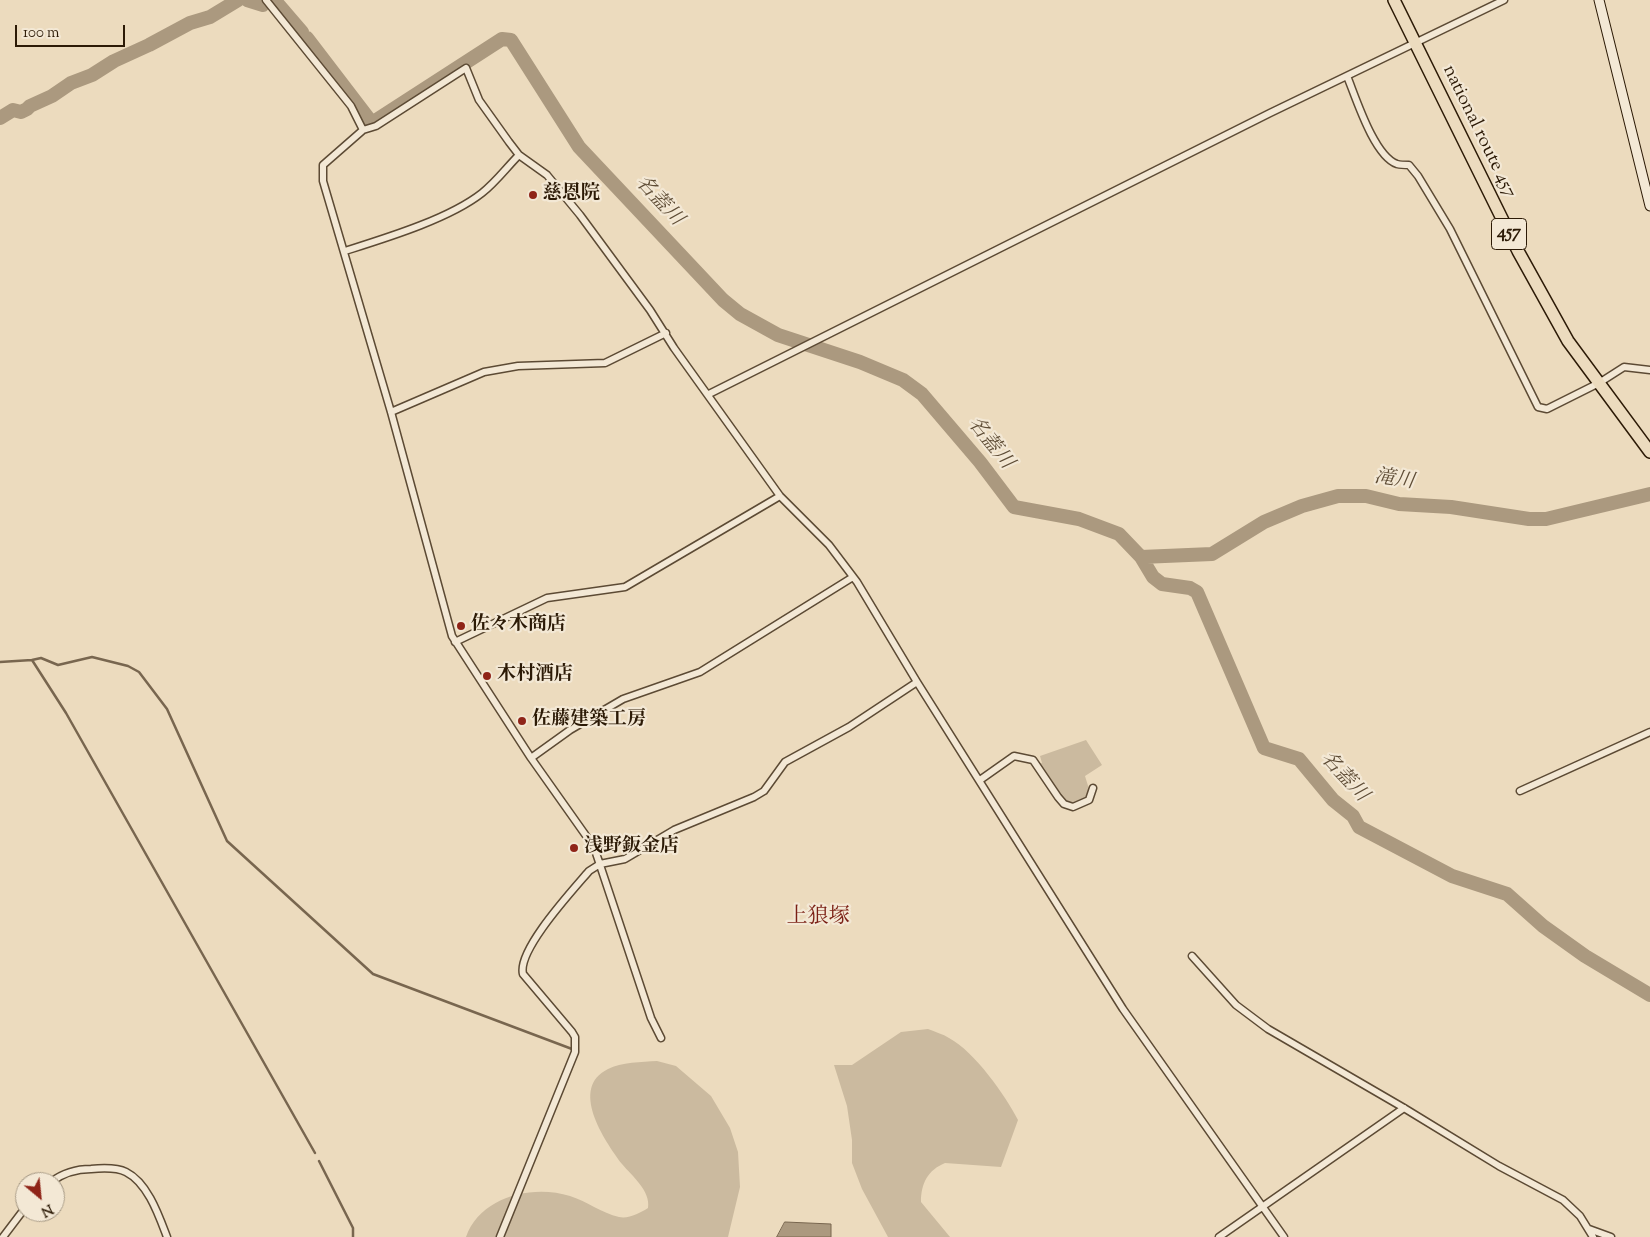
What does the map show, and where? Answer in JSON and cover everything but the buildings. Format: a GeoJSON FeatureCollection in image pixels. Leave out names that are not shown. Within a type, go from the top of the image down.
{"type":"FeatureCollection","features":[{"type":"Feature","properties":{"kind":"highway","name":"national route 457"},"geometry":{"type":"LineString","coordinates":[[1394,0],[1518,251],[1568,342],[1650,452]]}},
{"type":"Feature","properties":{"kind":"street"},"geometry":{"type":"LineString","coordinates":[[266,0],[351,106],[363,130]]}},
{"type":"Feature","properties":{"kind":"street"},"geometry":{"type":"LineString","coordinates":[[709,394],[1346,76],[1416,44],[1504,0]]}},
{"type":"Feature","properties":{"kind":"street"},"geometry":{"type":"LineString","coordinates":[[1599,0],[1650,206]]}},
{"type":"Feature","properties":{"kind":"street"},"geometry":{"type":"LineString","coordinates":[[662,1038],[651,1018],[594,847],[531,758],[455,642],[450,630],[391,412],[345,251],[322,181],[323,165],[363,130],[376,126],[466,68],[479,100],[519,155],[547,175],[559,189],[666,333],[780,496],[829,545],[853,577],[1123,1009],[1284,1237]]}},
{"type":"Feature","properties":{"kind":"street"},"geometry":{"type":"LineString","coordinates":[[1346,76],[1368,128],[1381,151],[1396,164],[1409,165],[1418,176],[1450,229],[1538,407],[1547,409],[1599,384],[1624,367],[1650,370]]}},
{"type":"Feature","properties":{"kind":"street"},"geometry":{"type":"LineString","coordinates":[[345,251],[384,239],[455,210],[483,192],[519,155]]}},
{"type":"Feature","properties":{"kind":"street"},"geometry":{"type":"LineString","coordinates":[[391,412],[484,372],[518,366],[605,363],[666,333]]}},
{"type":"Feature","properties":{"kind":"street"},"geometry":{"type":"LineString","coordinates":[[455,642],[547,598],[625,587],[780,496]]}},
{"type":"Feature","properties":{"kind":"street"},"geometry":{"type":"LineString","coordinates":[[531,758],[570,730],[622,698],[700,672],[853,577]]}},
{"type":"Feature","properties":{"kind":"street"},"geometry":{"type":"LineString","coordinates":[[500,1237],[575,1052],[575,1037],[572,1032],[526,979],[522,964],[538,936],[568,896],[589,871],[600,864],[625,859],[674,830],[759,794],[774,780],[785,762],[843,731],[917,682]]}},
{"type":"Feature","properties":{"kind":"street"},"geometry":{"type":"LineString","coordinates":[[1520,791],[1650,732]]}},
{"type":"Feature","properties":{"kind":"street"},"geometry":{"type":"LineString","coordinates":[[980,780],[1014,756],[1033,760],[1064,804],[1073,807],[1089,800],[1093,788]]}},
{"type":"Feature","properties":{"kind":"street"},"geometry":{"type":"LineString","coordinates":[[1192,956],[1236,1004],[1268,1029],[1499,1166],[1564,1200],[1580,1216],[1593,1237]]}},
{"type":"Feature","properties":{"kind":"street"},"geometry":{"type":"LineString","coordinates":[[1219,1237],[1404,1108]]}},
{"type":"Feature","properties":{"kind":"street"},"geometry":{"type":"LineString","coordinates":[[65,1174],[80,1170],[110,1169],[126,1172],[139,1184],[152,1203],[167,1237]]}},
{"type":"Feature","properties":{"kind":"street"},"geometry":{"type":"LineString","coordinates":[[3,1237],[15,1221]]}},
{"type":"Feature","properties":{"kind":"street"},"geometry":{"type":"LineString","coordinates":[[1589,1229],[1611,1237]]}},
{"type":"Feature","properties":{"kind":"shaded area"},"geometry":{"type":"Polygon","coordinates":[[[1086,740],[1102,765],[1085,776],[1089,789],[1088,797],[1074,804],[1066,803],[1039,764],[1042,763],[1040,756],[1086,740]]]}},
{"type":"Feature","properties":{"kind":"shaded area"},"geometry":{"type":"Polygon","coordinates":[[[928,1029],[947,1037],[969,1053],[997,1087],[1018,1120],[1001,1167],[945,1163],[934,1169],[924,1183],[921,1202],[950,1237],[888,1237],[862,1189],[852,1163],[852,1140],[847,1106],[834,1065],[852,1065],[901,1032],[928,1029]]]}},
{"type":"Feature","properties":{"kind":"shaded area"},"geometry":{"type":"Polygon","coordinates":[[[657,1061],[676,1066],[711,1096],[730,1128],[738,1152],[740,1187],[728,1237],[466,1237],[473,1223],[483,1212],[495,1203],[524,1193],[540,1192],[570,1196],[619,1217],[638,1214],[648,1208],[647,1196],[644,1190],[622,1164],[599,1128],[591,1101],[591,1088],[597,1078],[608,1069],[619,1065],[657,1061]]]}},
{"type":"Feature","properties":{"kind":"shaded area"},"geometry":{"type":"Polygon","coordinates":[[[785,1222],[831,1224],[831,1237],[777,1237],[785,1222]]]}},
{"type":"Feature","properties":{"kind":"waterway","name":"名蓋川"},"geometry":{"type":"LineString","coordinates":[[0,118],[13,110],[21,112],[52,96],[71,83],[92,75],[114,61],[190,23],[210,17],[238,0]]}},
{"type":"Feature","properties":{"kind":"waterway","name":"名蓋川"},"geometry":{"type":"LineString","coordinates":[[247,0],[263,5]]}},
{"type":"Feature","properties":{"kind":"waterway","name":"名蓋川"},"geometry":{"type":"LineString","coordinates":[[277,3],[302,32]]}},
{"type":"Feature","properties":{"kind":"waterway","name":"名蓋川"},"geometry":{"type":"LineString","coordinates":[[307,38],[372,123],[502,39],[511,40],[579,147],[723,300],[740,314],[778,335],[860,362],[903,380],[922,394],[980,462],[1014,507],[1079,519],[1119,534],[1141,557],[1153,577],[1162,584],[1190,588],[1197,592],[1264,748],[1299,759],[1333,800],[1353,816],[1359,827],[1452,876],[1507,894],[1543,926],[1585,956],[1650,995]]}},
{"type":"Feature","properties":{"kind":"waterway","name":"滝川"},"geometry":{"type":"LineString","coordinates":[[1141,557],[1212,554],[1264,522],[1302,506],[1338,496],[1366,496],[1399,504],[1451,507],[1529,519],[1546,519],[1650,494]]}},
{"type":"Feature","properties":{"kind":"waterway"},"geometry":{"type":"LineString","coordinates":[[32,660],[41,658],[58,665],[92,657],[128,666],[139,672],[167,709],[227,841],[373,974],[572,1049]]}},
{"type":"Feature","properties":{"kind":"waterway"},"geometry":{"type":"LineString","coordinates":[[0,662],[32,660],[66,713],[315,1153]]}},
{"type":"Feature","properties":{"kind":"waterway"},"geometry":{"type":"LineString","coordinates":[[319,1161],[353,1228],[353,1237]]}},
{"type":"Feature","properties":{"kind":"place","name":"慈恩院"},"geometry":{"type":"Point","coordinates":[533,195]}},
{"type":"Feature","properties":{"kind":"place","name":"佐々木商店"},"geometry":{"type":"Point","coordinates":[461,626]}},
{"type":"Feature","properties":{"kind":"place","name":"木村酒店"},"geometry":{"type":"Point","coordinates":[487,676]}},
{"type":"Feature","properties":{"kind":"place","name":"佐藤建築工房"},"geometry":{"type":"Point","coordinates":[522,721]}},
{"type":"Feature","properties":{"kind":"place","name":"浅野鈑金店"},"geometry":{"type":"Point","coordinates":[574,848]}},
{"type":"Feature","properties":{"kind":"district","name":"上狼塚"},"geometry":{"type":"Point","coordinates":[818,918]}}]}
